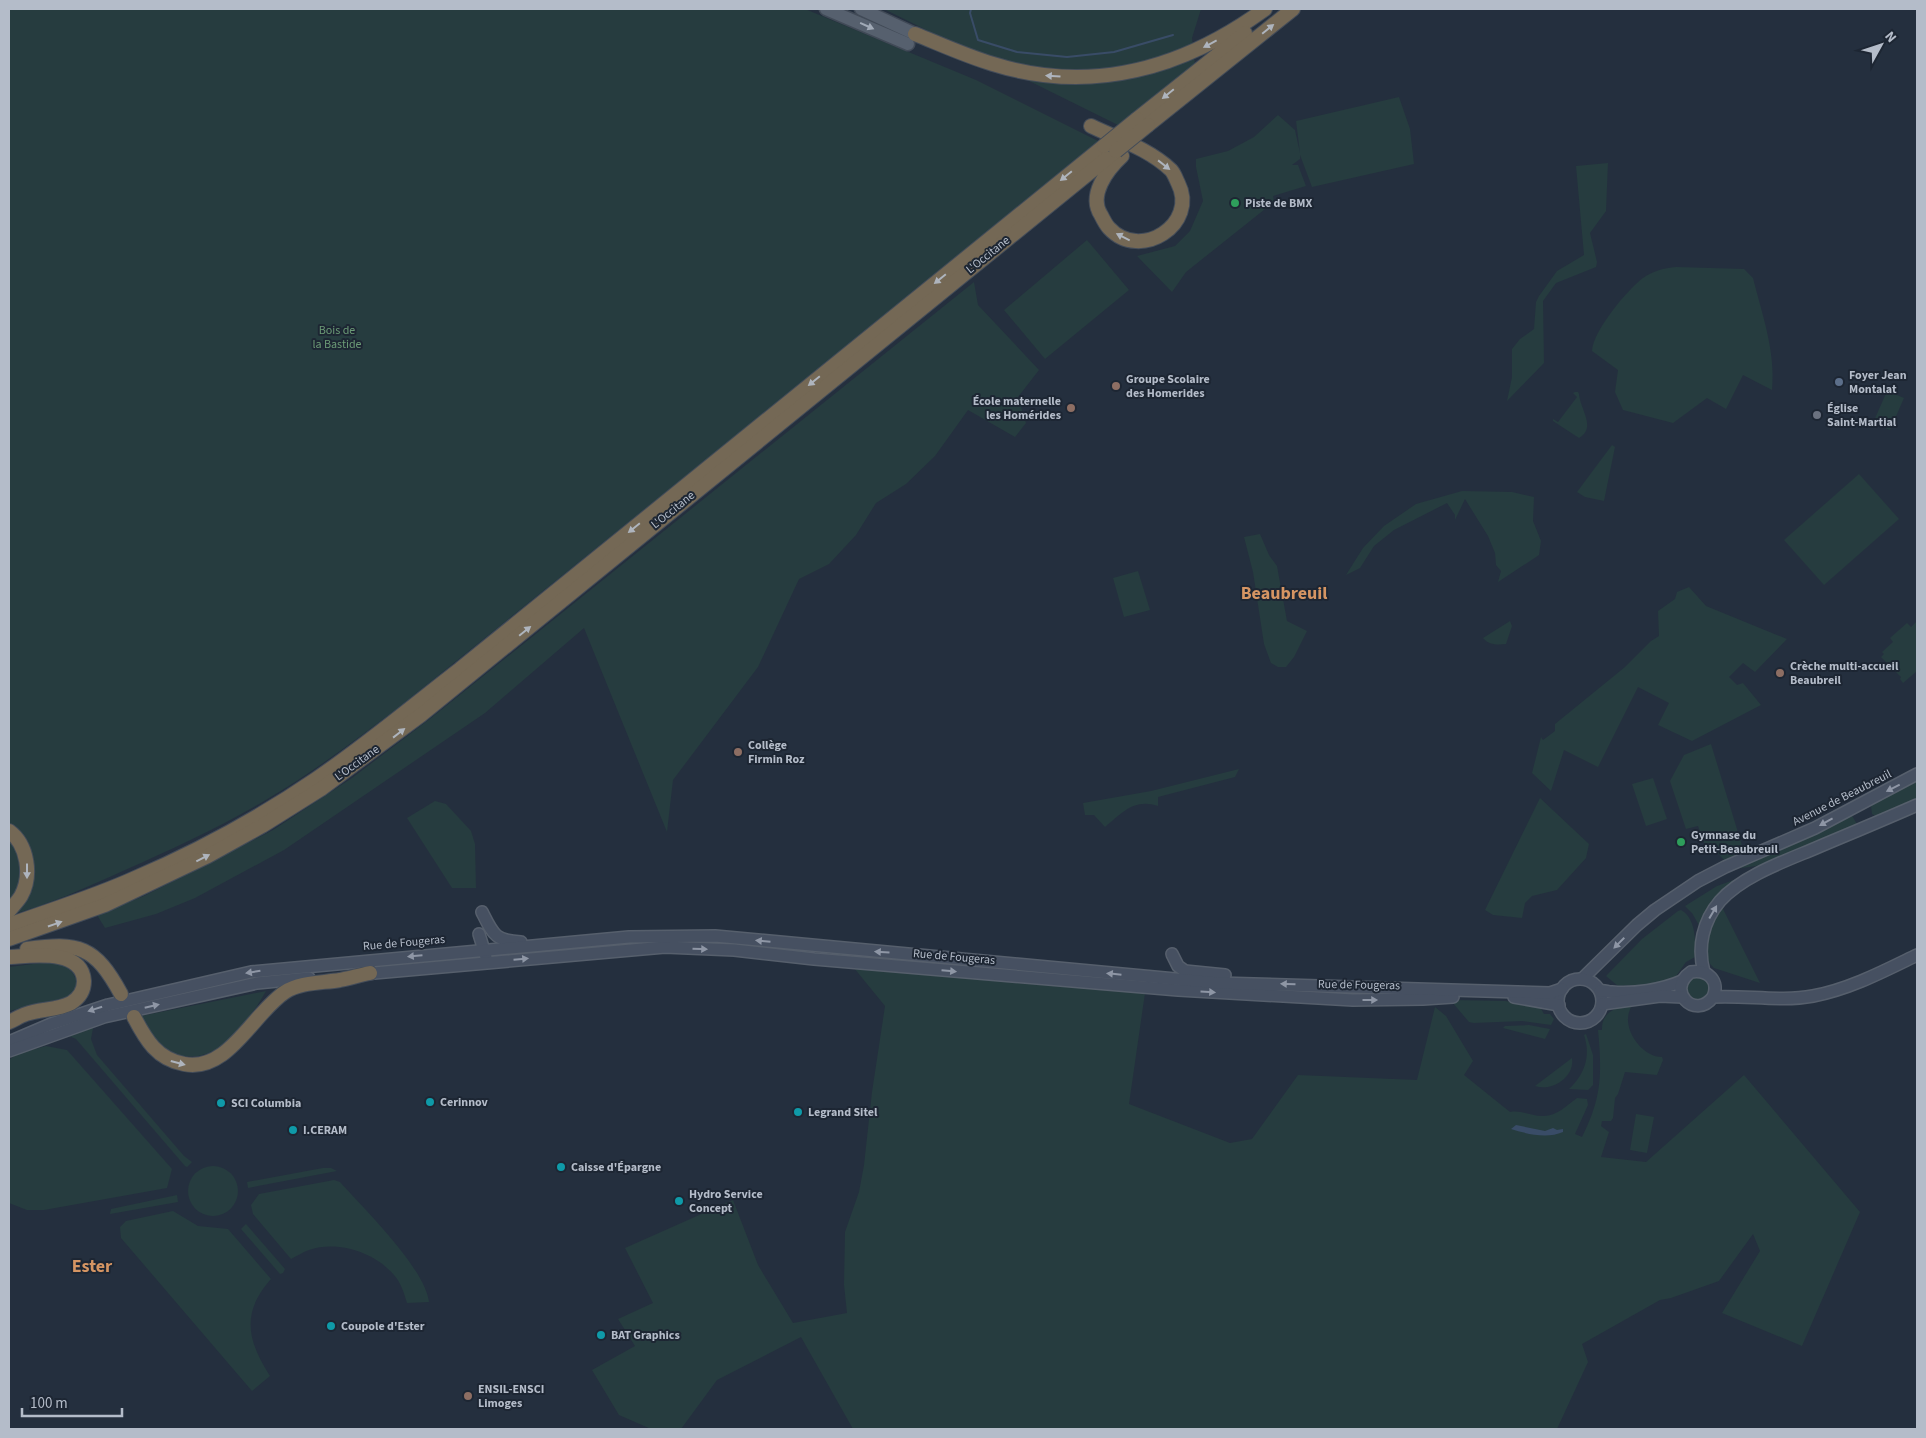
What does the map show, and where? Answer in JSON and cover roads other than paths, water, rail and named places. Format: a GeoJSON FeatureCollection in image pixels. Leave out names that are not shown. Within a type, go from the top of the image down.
{"type":"FeatureCollection","features":[{"type":"Feature","properties":{"kind":"highway"},"geometry":{"type":"LineString","coordinates":[[911,39],[992,64],[1043,76],[1072,78],[1101,76],[1127,73],[1179,59],[1227,35],[1265,9]]}},
{"type":"Feature","properties":{"kind":"highway","name":"L'Occitane"},"geometry":{"type":"LineString","coordinates":[[9,940],[106,905],[208,856],[290,809],[366,758],[1114,151],[1143,122],[1274,9]]}},
{"type":"Feature","properties":{"kind":"highway","name":"L'Occitane"},"geometry":{"type":"LineString","coordinates":[[1143,122],[1293,9]]}},
{"type":"Feature","properties":{"kind":"highway"},"geometry":{"type":"LineString","coordinates":[[1091,126],[1150,154],[1172,171],[1176,178],[1182,191],[1180,213],[1168,231],[1150,241],[1127,241],[1109,228],[1097,209],[1099,186],[1111,166],[1114,151],[1144,137],[1143,122]]}},
{"type":"Feature","properties":{"kind":"highway","name":"L'Occitane"},"geometry":{"type":"LineString","coordinates":[[9,925],[132,880],[191,852],[257,816],[315,780],[361,747],[1114,151]]}},
{"type":"Feature","properties":{"kind":"highway"},"geometry":{"type":"LineString","coordinates":[[9,831],[23,848],[27,864],[27,878],[22,896],[9,911]]}},
{"type":"Feature","properties":{"kind":"highway"},"geometry":{"type":"LineString","coordinates":[[9,952],[55,945],[75,947],[94,957],[109,971],[121,994]]}},
{"type":"Feature","properties":{"kind":"highway"},"geometry":{"type":"LineString","coordinates":[[9,957],[65,957],[76,964],[84,975],[84,985],[80,996],[70,1004],[9,1018]]}},
{"type":"Feature","properties":{"kind":"highway"},"geometry":{"type":"LineString","coordinates":[[134,1018],[143,1035],[160,1055],[191,1066],[206,1063],[227,1051],[268,1005],[286,991],[300,986],[370,973]]}},
{"type":"Feature","properties":{"kind":"highway"},"geometry":{"type":"LineString","coordinates":[[9,1022],[26,1014]]}},
{"type":"Feature","properties":{"kind":"main road"},"geometry":{"type":"LineString","coordinates":[[826,9],[911,39]]}},
{"type":"Feature","properties":{"kind":"main road"},"geometry":{"type":"LineString","coordinates":[[861,9],[911,39]]}},
{"type":"Feature","properties":{"kind":"main road","name":"Avenue de Beaubreuil"},"geometry":{"type":"LineString","coordinates":[[1582,979],[1637,925],[1655,910],[1698,881],[1725,867],[1815,828],[1917,774]]}},
{"type":"Feature","properties":{"kind":"main road"},"geometry":{"type":"LineString","coordinates":[[1704,972],[1700,958],[1700,945],[1704,930],[1719,902],[1731,890],[1779,863],[1917,806]]}},
{"type":"Feature","properties":{"kind":"main road"},"geometry":{"type":"LineString","coordinates":[[482,912],[493,934],[504,940],[565,944]]}},
{"type":"Feature","properties":{"kind":"main road"},"geometry":{"type":"LineString","coordinates":[[479,934],[488,955]]}},
{"type":"Feature","properties":{"kind":"main road"},"geometry":{"type":"LineString","coordinates":[[488,955],[493,934]]}},
{"type":"Feature","properties":{"kind":"main road","name":"Rue de Fougeras"},"geometry":{"type":"LineString","coordinates":[[488,955],[648,935],[715,936],[922,954],[1161,984],[1260,984],[1550,993],[1562,988]]}},
{"type":"Feature","properties":{"kind":"main road"},"geometry":{"type":"LineString","coordinates":[[806,958],[811,945]]}},
{"type":"Feature","properties":{"kind":"main road","name":"Rue de Fougeras"},"geometry":{"type":"LineString","coordinates":[[9,1042],[51,1024],[108,1005],[251,972],[488,955],[665,948],[734,950],[806,958],[1353,1000],[1422,999],[1444,996],[1513,997],[1559,1005]]}},
{"type":"Feature","properties":{"kind":"main road"},"geometry":{"type":"LineString","coordinates":[[1172,954],[1178,966],[1185,971],[1246,978],[1260,984]]}},
{"type":"Feature","properties":{"kind":"main road"},"geometry":{"type":"LineString","coordinates":[[9,1051],[104,1017],[257,983],[403,970],[488,955]]}},
{"type":"Feature","properties":{"kind":"main road"},"geometry":{"type":"LineString","coordinates":[[1713,998],[1743,997],[1765,999],[1812,996],[1854,984],[1917,955]]}},
{"type":"Feature","properties":{"kind":"main road"},"geometry":{"type":"LineString","coordinates":[[1714,982],[1715,992],[1713,998],[1707,1004],[1696,1006],[1690,1004],[1682,997],[1680,989],[1682,982],[1691,972],[1704,972],[1714,982],[1743,997]]}},
{"type":"Feature","properties":{"kind":"main road"},"geometry":{"type":"LineString","coordinates":[[1582,979],[1592,982],[1600,991],[1602,1004],[1594,1018],[1580,1023],[1567,1018],[1563,1014],[1559,1005],[1559,996],[1562,988],[1567,983],[1582,979]]}},
{"type":"Feature","properties":{"kind":"main road"},"geometry":{"type":"LineString","coordinates":[[1600,991],[1641,991],[1672,986],[1682,982]]}},
{"type":"Feature","properties":{"kind":"main road"},"geometry":{"type":"LineString","coordinates":[[1602,1004],[1660,996],[1682,997]]}},
{"type":"Feature","properties":{"kind":"water"},"geometry":{"type":"Polygon","coordinates":[[[1516,1125],[1545,1131],[1553,1128],[1557,1130],[1563,1129],[1563,1132],[1537,1135],[1511,1129],[1516,1125]]]}},
{"type":"Feature","properties":{"kind":"waterway"},"geometry":{"type":"LineString","coordinates":[[971,9],[970,13],[978,40],[1017,52],[1067,57],[1114,52],[1173,35]]}},
{"type":"Feature","properties":{"kind":"place","name":"Piste de BMX"},"geometry":{"type":"Point","coordinates":[1235,203]}},
{"type":"Feature","properties":{"kind":"place","name":"Foyer Jean Montalat"},"geometry":{"type":"Point","coordinates":[1839,382]}},
{"type":"Feature","properties":{"kind":"place","name":"Groupe Scolaire des Homerides"},"geometry":{"type":"Point","coordinates":[1116,386]}},
{"type":"Feature","properties":{"kind":"place","name":"École maternelle les Homérides"},"geometry":{"type":"Point","coordinates":[1071,408]}},
{"type":"Feature","properties":{"kind":"place","name":"Église Saint-Martial"},"geometry":{"type":"Point","coordinates":[1817,415]}},
{"type":"Feature","properties":{"kind":"place","name":"Crèche multi-accueil Beaubreil"},"geometry":{"type":"Point","coordinates":[1780,673]}},
{"type":"Feature","properties":{"kind":"place","name":"Collège Firmin Roz"},"geometry":{"type":"Point","coordinates":[738,752]}},
{"type":"Feature","properties":{"kind":"place","name":"Gymnase du Petit-Beaubreuil"},"geometry":{"type":"Point","coordinates":[1681,842]}},
{"type":"Feature","properties":{"kind":"place","name":"Cerinnov"},"geometry":{"type":"Point","coordinates":[430,1102]}},
{"type":"Feature","properties":{"kind":"place","name":"SCI Columbia"},"geometry":{"type":"Point","coordinates":[221,1103]}},
{"type":"Feature","properties":{"kind":"place","name":"Legrand Sitel"},"geometry":{"type":"Point","coordinates":[798,1112]}},
{"type":"Feature","properties":{"kind":"place","name":"I.CERAM"},"geometry":{"type":"Point","coordinates":[293,1130]}},
{"type":"Feature","properties":{"kind":"place","name":"Caisse d'Épargne"},"geometry":{"type":"Point","coordinates":[561,1167]}},
{"type":"Feature","properties":{"kind":"place","name":"Hydro Service Concept"},"geometry":{"type":"Point","coordinates":[679,1201]}},
{"type":"Feature","properties":{"kind":"place","name":"Coupole d'Ester"},"geometry":{"type":"Point","coordinates":[331,1326]}},
{"type":"Feature","properties":{"kind":"place","name":"BAT Graphics"},"geometry":{"type":"Point","coordinates":[601,1335]}},
{"type":"Feature","properties":{"kind":"place","name":"ENSIL-ENSCI Limoges"},"geometry":{"type":"Point","coordinates":[468,1396]}},
{"type":"Feature","properties":{"kind":"district","name":"Beaubreuil"},"geometry":{"type":"Point","coordinates":[1284,593]}},
{"type":"Feature","properties":{"kind":"district","name":"Ester"},"geometry":{"type":"Point","coordinates":[92,1266]}},
{"type":"Feature","properties":{"kind":"park label","name":"Bois de la Bastide"},"geometry":{"type":"Point","coordinates":[337,337]}}]}
